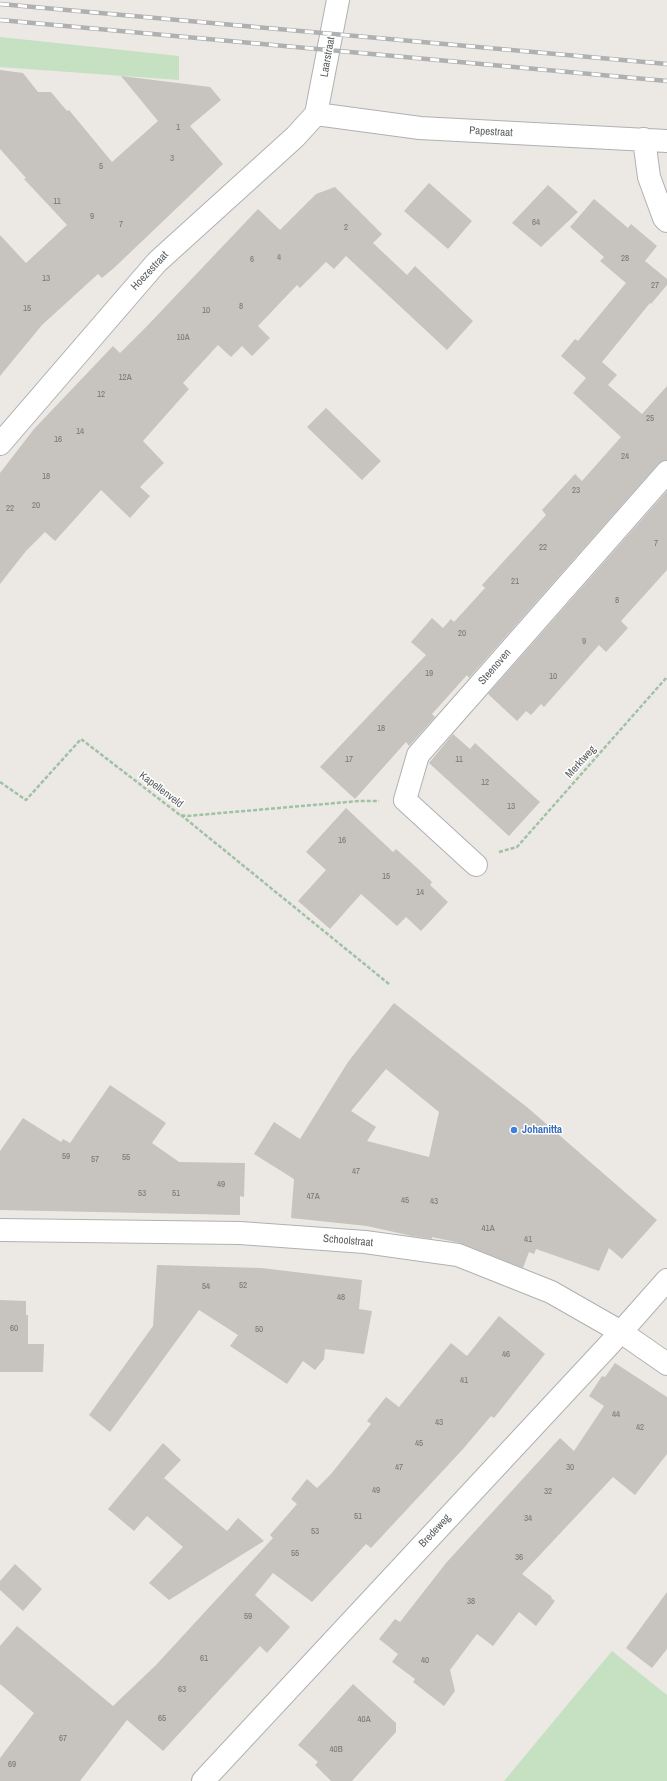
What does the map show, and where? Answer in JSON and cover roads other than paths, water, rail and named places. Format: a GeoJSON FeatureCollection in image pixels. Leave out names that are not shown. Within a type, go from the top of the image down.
{"type":"FeatureCollection","features":[{"type":"Feature","properties":{"kind":"street","name":"Laarstraat"},"geometry":{"type":"LineString","coordinates":[[316,114],[338,0]]}},
{"type":"Feature","properties":{"kind":"street","name":"Papestraat"},"geometry":{"type":"LineString","coordinates":[[316,114],[420,128],[667,141]]}},
{"type":"Feature","properties":{"kind":"street","name":"Hoezestraat"},"geometry":{"type":"LineString","coordinates":[[0,444],[157,262],[295,137],[316,114]]}},
{"type":"Feature","properties":{"kind":"street"},"geometry":{"type":"LineString","coordinates":[[644,139],[649,177],[664,218],[667,221]]}},
{"type":"Feature","properties":{"kind":"street","name":"Steenoven"},"geometry":{"type":"LineString","coordinates":[[476,865],[405,800],[418,755],[667,472]]}},
{"type":"Feature","properties":{"kind":"street","name":"Schoolstraat"},"geometry":{"type":"LineString","coordinates":[[0,1230],[240,1233],[365,1242],[458,1255],[551,1292],[621,1332],[667,1364]]}},
{"type":"Feature","properties":{"kind":"street","name":"Bredeweg"},"geometry":{"type":"LineString","coordinates":[[203,1781],[621,1332],[667,1280]]}},
{"type":"Feature","properties":{"kind":"railway"},"geometry":{"type":"LineString","coordinates":[[0,4],[667,64]]}},
{"type":"Feature","properties":{"kind":"railway"},"geometry":{"type":"LineString","coordinates":[[0,20],[667,81]]}},
{"type":"Feature","properties":{"kind":"place","name":"Johanitta"},"geometry":{"type":"Point","coordinates":[514,1130]}}]}
